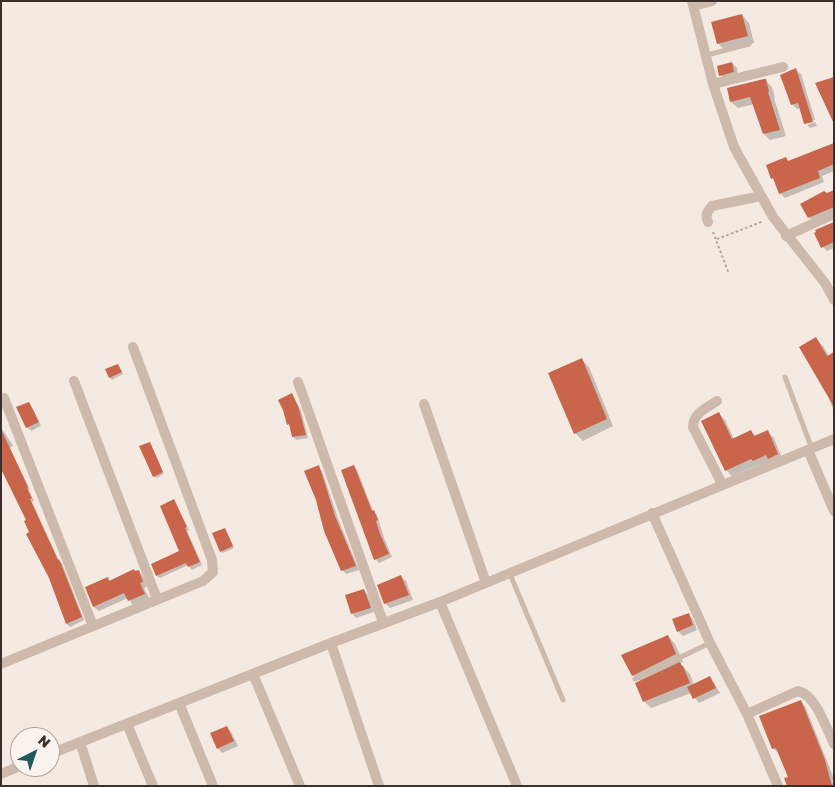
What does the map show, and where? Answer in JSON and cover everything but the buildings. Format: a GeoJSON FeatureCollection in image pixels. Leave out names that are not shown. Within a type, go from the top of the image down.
{"type":"FeatureCollection","features":[{"type":"Feature","properties":{"kind":"street"},"geometry":{"type":"LineString","coordinates":[[712,1],[693,4],[713,84],[734,148],[760,196],[786,236],[829,281],[834,300]]}},
{"type":"Feature","properties":{"kind":"street"},"geometry":{"type":"LineString","coordinates":[[713,84],[783,67]]}},
{"type":"Feature","properties":{"kind":"street"},"geometry":{"type":"LineString","coordinates":[[708,222],[707,212],[712,206],[760,196]]}},
{"type":"Feature","properties":{"kind":"street"},"geometry":{"type":"LineString","coordinates":[[786,236],[834,214]]}},
{"type":"Feature","properties":{"kind":"street"},"geometry":{"type":"LineString","coordinates":[[1,664],[209,577],[213,572],[212,560],[133,347]]}},
{"type":"Feature","properties":{"kind":"street"},"geometry":{"type":"LineString","coordinates":[[74,381],[157,599]]}},
{"type":"Feature","properties":{"kind":"street"},"geometry":{"type":"LineString","coordinates":[[298,382],[383,622]]}},
{"type":"Feature","properties":{"kind":"street"},"geometry":{"type":"LineString","coordinates":[[4,398],[93,626]]}},
{"type":"Feature","properties":{"kind":"street"},"geometry":{"type":"LineString","coordinates":[[717,401],[699,413],[695,418],[693,426],[722,484]]}},
{"type":"Feature","properties":{"kind":"street"},"geometry":{"type":"LineString","coordinates":[[424,404],[486,583]]}},
{"type":"Feature","properties":{"kind":"street"},"geometry":{"type":"LineString","coordinates":[[60,750],[383,622],[440,602],[834,439]]}},
{"type":"Feature","properties":{"kind":"street"},"geometry":{"type":"LineString","coordinates":[[810,449],[834,511]]}},
{"type":"Feature","properties":{"kind":"street"},"geometry":{"type":"LineString","coordinates":[[652,513],[710,643],[747,714],[778,786]]}},
{"type":"Feature","properties":{"kind":"street"},"geometry":{"type":"LineString","coordinates":[[440,602],[517,786]]}},
{"type":"Feature","properties":{"kind":"street"},"geometry":{"type":"LineString","coordinates":[[331,643],[379,786]]}},
{"type":"Feature","properties":{"kind":"street"},"geometry":{"type":"LineString","coordinates":[[253,674],[300,786]]}},
{"type":"Feature","properties":{"kind":"street"},"geometry":{"type":"LineString","coordinates":[[747,714],[798,690],[804,692],[813,700],[834,744]]}},
{"type":"Feature","properties":{"kind":"street"},"geometry":{"type":"LineString","coordinates":[[179,703],[214,786]]}},
{"type":"Feature","properties":{"kind":"street"},"geometry":{"type":"LineString","coordinates":[[127,724],[153,786]]}},
{"type":"Feature","properties":{"kind":"street"},"geometry":{"type":"LineString","coordinates":[[80,742],[94,786]]}},
{"type":"Feature","properties":{"kind":"lane"},"geometry":{"type":"LineString","coordinates":[[707,55],[749,44]]}},
{"type":"Feature","properties":{"kind":"lane"},"geometry":{"type":"LineString","coordinates":[[785,377],[810,449]]}},
{"type":"Feature","properties":{"kind":"lane"},"geometry":{"type":"LineString","coordinates":[[510,573],[563,700]]}},
{"type":"Feature","properties":{"kind":"lane"},"geometry":{"type":"LineString","coordinates":[[635,679],[710,643]]}},
{"type":"Feature","properties":{"kind":"path"},"geometry":{"type":"LineString","coordinates":[[717,239],[773,217]]}},
{"type":"Feature","properties":{"kind":"path"},"geometry":{"type":"LineString","coordinates":[[708,222],[717,239],[729,274]]}}]}
